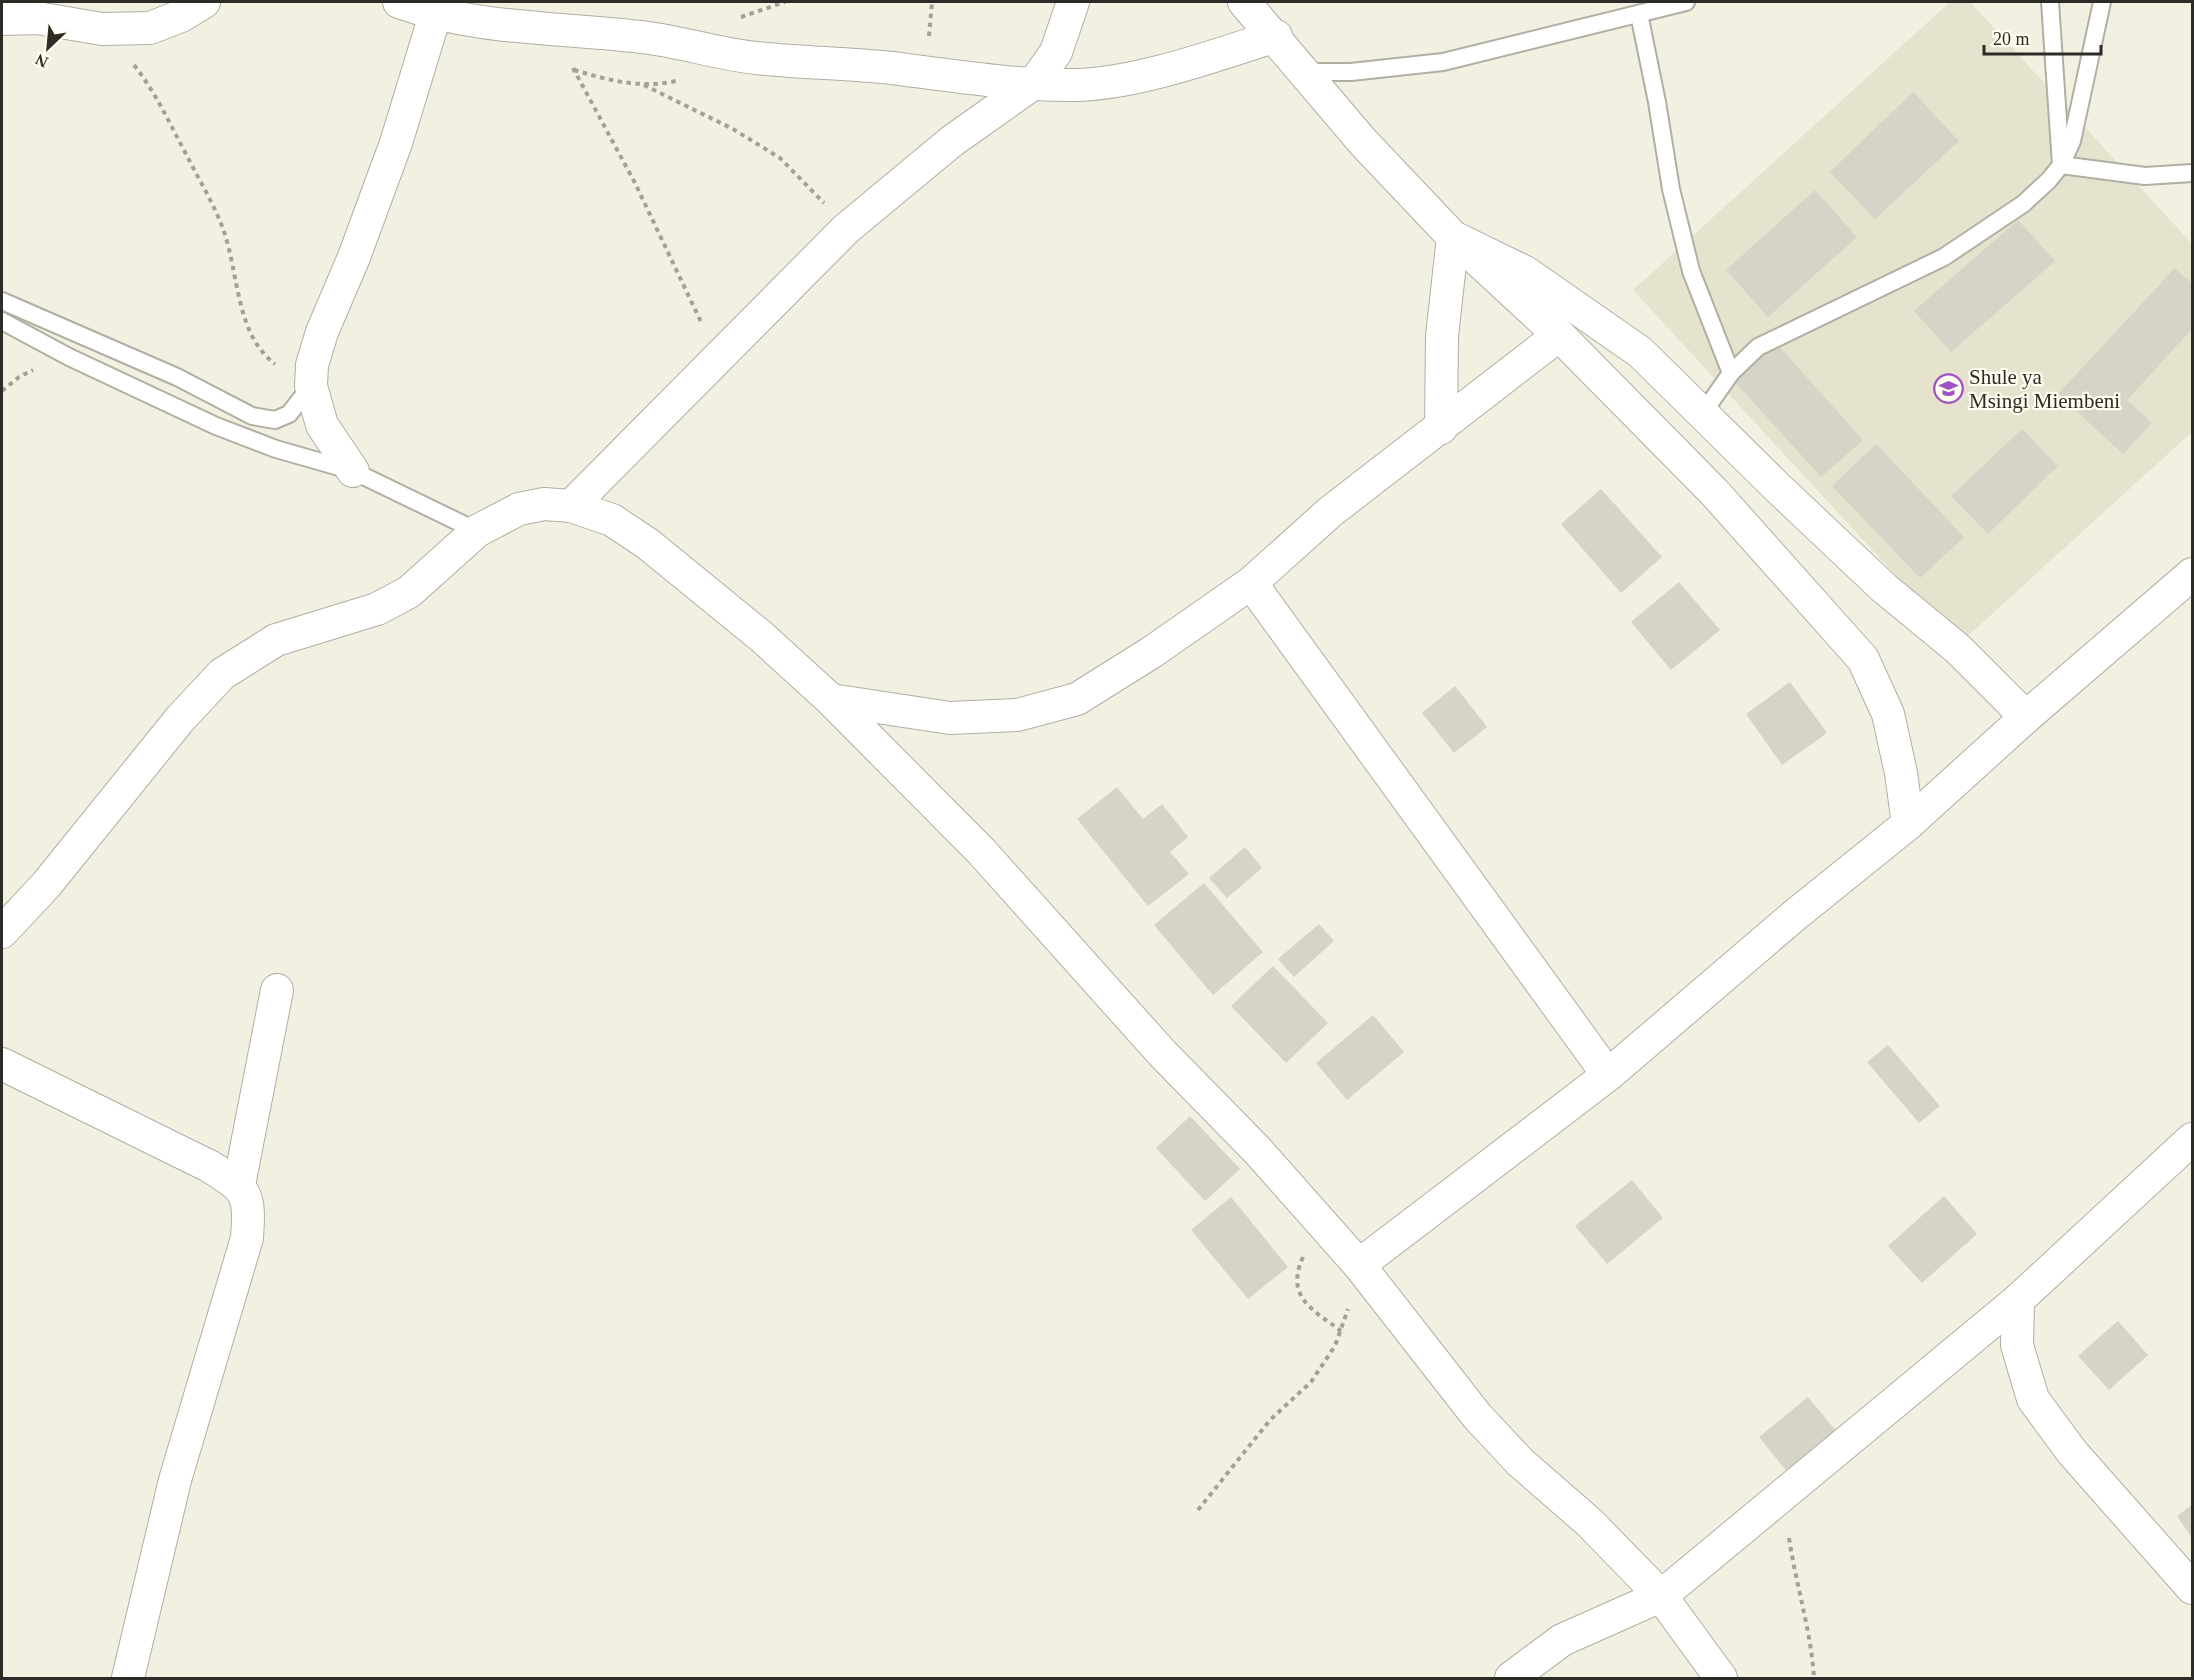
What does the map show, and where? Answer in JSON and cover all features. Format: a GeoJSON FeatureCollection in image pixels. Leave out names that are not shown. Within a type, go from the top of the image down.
{"type":"FeatureCollection","features":[{"type":"Feature","properties":{"kind":"street"},"geometry":{"type":"LineString","coordinates":[[2,18],[37,18],[102,28],[150,28],[181,16],[204,2]]}},
{"type":"Feature","properties":{"kind":"street"},"geometry":{"type":"LineString","coordinates":[[399,2],[545,30],[650,38],[757,58],[850,63],[1034,83],[1079,85],[1118,80],[1192,62],[1276,36]]}},
{"type":"Feature","properties":{"kind":"street"},"geometry":{"type":"LineString","coordinates":[[571,506],[846,229],[952,141],[1034,83],[1056,52],[1073,2]]}},
{"type":"Feature","properties":{"kind":"street"},"geometry":{"type":"LineString","coordinates":[[1244,2],[1276,36],[1363,142],[1453,237],[1559,335],[1714,492],[1863,659],[1888,714],[1901,773],[1908,824]]}},
{"type":"Feature","properties":{"kind":"street"},"geometry":{"type":"LineString","coordinates":[[353,471],[322,425],[311,382],[322,332],[354,256],[396,143],[437,8]]}},
{"type":"Feature","properties":{"kind":"street"},"geometry":{"type":"LineString","coordinates":[[1453,237],[1525,272],[1640,352],[1884,588],[1958,649],[2025,717]]}},
{"type":"Feature","properties":{"kind":"street"},"geometry":{"type":"LineString","coordinates":[[1441,428],[1442,336],[1453,237]]}},
{"type":"Feature","properties":{"kind":"street"},"geometry":{"type":"LineString","coordinates":[[831,700],[950,718],[1017,715],[1077,699],[1152,652],[1251,583],[1330,512],[1559,335]]}},
{"type":"Feature","properties":{"kind":"street"},"geometry":{"type":"LineString","coordinates":[[2,932],[46,885],[180,719],[222,674],[276,640],[377,609],[409,592],[477,531],[519,509],[544,504],[571,506],[612,520],[648,544],[762,637],[831,700],[981,851],[1162,1053],[1257,1150],[1359,1265],[1478,1416],[1520,1462],[1590,1523],[1661,1596],[1721,1678]]}},
{"type":"Feature","properties":{"kind":"street"},"geometry":{"type":"LineString","coordinates":[[1359,1265],[1608,1075],[1795,915],[1908,824],[2025,717],[2193,574]]}},
{"type":"Feature","properties":{"kind":"street"},"geometry":{"type":"LineString","coordinates":[[1251,583],[1608,1075]]}},
{"type":"Feature","properties":{"kind":"street"},"geometry":{"type":"LineString","coordinates":[[239,1185],[277,990]]}},
{"type":"Feature","properties":{"kind":"street"},"geometry":{"type":"LineString","coordinates":[[2,1064],[209,1166],[239,1185],[249,1206],[247,1238],[175,1480],[128,1678]]}},
{"type":"Feature","properties":{"kind":"street"},"geometry":{"type":"LineString","coordinates":[[1511,1678],[1562,1640],[1661,1596],[2018,1300],[2193,1139]]}},
{"type":"Feature","properties":{"kind":"street"},"geometry":{"type":"LineString","coordinates":[[2018,1300],[2017,1345],[2033,1400],[2072,1452],[2193,1588]]}},
{"type":"Feature","properties":{"kind":"lane"},"geometry":{"type":"LineString","coordinates":[[1304,72],[1373,70],[1443,62],[1686,2]]}},
{"type":"Feature","properties":{"kind":"lane"},"geometry":{"type":"LineString","coordinates":[[2050,2],[2061,165]]}},
{"type":"Feature","properties":{"kind":"lane"},"geometry":{"type":"LineString","coordinates":[[1703,412],[1731,373],[1758,347],[1944,257],[2023,204],[2049,180],[2061,165],[2072,141],[2102,2]]}},
{"type":"Feature","properties":{"kind":"lane"},"geometry":{"type":"LineString","coordinates":[[1639,14],[1657,102],[1671,189],[1691,271],[1731,373]]}},
{"type":"Feature","properties":{"kind":"lane"},"geometry":{"type":"LineString","coordinates":[[2061,165],[2145,176],[2193,173]]}},
{"type":"Feature","properties":{"kind":"lane"},"geometry":{"type":"LineString","coordinates":[[2,301],[177,377],[252,416],[275,420],[289,414],[311,382]]}},
{"type":"Feature","properties":{"kind":"lane"},"geometry":{"type":"LineString","coordinates":[[2,321],[69,357],[216,426],[276,449],[353,471],[477,531]]}},
{"type":"Feature","properties":{"kind":"path"},"geometry":{"type":"LineString","coordinates":[[102,28],[148,83],[204,189],[223,228],[234,263],[245,319],[256,342],[271,361],[285,372],[311,382]]}},
{"type":"Feature","properties":{"kind":"path"},"geometry":{"type":"LineString","coordinates":[[574,70],[674,260],[717,357]]}},
{"type":"Feature","properties":{"kind":"path"},"geometry":{"type":"LineString","coordinates":[[644,84],[733,129],[780,158],[846,229]]}},
{"type":"Feature","properties":{"kind":"path"},"geometry":{"type":"LineString","coordinates":[[1320,1221],[1298,1269],[1296,1283],[1300,1296],[1341,1331]]}},
{"type":"Feature","properties":{"kind":"path"},"geometry":{"type":"LineString","coordinates":[[1198,1510],[1270,1420],[1311,1382],[1335,1346],[1359,1265]]}},
{"type":"Feature","properties":{"kind":"path"},"geometry":{"type":"LineString","coordinates":[[1788,1491],[1789,1537],[1795,1577],[1812,1647],[1814,1678]]}},
{"type":"Feature","properties":{"kind":"shaded area"},"geometry":{"type":"Polygon","coordinates":[[[1950,2],[1970,2],[2192,244],[2192,432],[1959,644],[1633,290],[1950,2]]]}},
{"type":"Feature","properties":{"kind":"building"},"geometry":{"type":"Polygon","coordinates":[[[1913,92],[1959,141],[1875,219],[1830,172],[1913,92]]]}},
{"type":"Feature","properties":{"kind":"building"},"geometry":{"type":"Polygon","coordinates":[[[1815,190],[1857,237],[1768,317],[1726,270],[1815,190]]]}},
{"type":"Feature","properties":{"kind":"building"},"geometry":{"type":"Polygon","coordinates":[[[2018,220],[2055,261],[1951,352],[1914,311],[2018,220]]]}},
{"type":"Feature","properties":{"kind":"building"},"geometry":{"type":"Polygon","coordinates":[[[2175,268],[2192,284],[2192,329],[2127,400],[2152,423],[2123,454],[2058,394],[2175,268]]]}},
{"type":"Feature","properties":{"kind":"building"},"geometry":{"type":"Polygon","coordinates":[[[1776,343],[1863,440],[1821,477],[1733,380],[1776,343]]]}},
{"type":"Feature","properties":{"kind":"building"},"geometry":{"type":"Polygon","coordinates":[[[2022,429],[2058,466],[1988,534],[1951,496],[2022,429]]]}},
{"type":"Feature","properties":{"kind":"building"},"geometry":{"type":"Polygon","coordinates":[[[1876,444],[1964,537],[1920,578],[1832,486],[1876,444]]]}},
{"type":"Feature","properties":{"kind":"building"},"geometry":{"type":"Polygon","coordinates":[[[1601,489],[1662,557],[1621,593],[1561,524],[1601,489]]]}},
{"type":"Feature","properties":{"kind":"building"},"geometry":{"type":"Polygon","coordinates":[[[1679,582],[1720,630],[1671,670],[1631,622],[1679,582]]]}},
{"type":"Feature","properties":{"kind":"building"},"geometry":{"type":"Polygon","coordinates":[[[1790,682],[1827,733],[1782,765],[1746,714],[1790,682]]]}},
{"type":"Feature","properties":{"kind":"building"},"geometry":{"type":"Polygon","coordinates":[[[1455,686],[1487,727],[1454,753],[1422,713],[1455,686]]]}},
{"type":"Feature","properties":{"kind":"building"},"geometry":{"type":"Polygon","coordinates":[[[1117,787],[1143,819],[1162,804],[1188,837],[1170,852],[1189,874],[1148,906],[1077,819],[1117,787]]]}},
{"type":"Feature","properties":{"kind":"building"},"geometry":{"type":"Polygon","coordinates":[[[1245,847],[1262,868],[1227,898],[1209,878],[1245,847]]]}},
{"type":"Feature","properties":{"kind":"building"},"geometry":{"type":"Polygon","coordinates":[[[1204,883],[1263,952],[1213,995],[1154,925],[1204,883]]]}},
{"type":"Feature","properties":{"kind":"building"},"geometry":{"type":"Polygon","coordinates":[[[1319,924],[1334,941],[1294,977],[1278,959],[1319,924]]]}},
{"type":"Feature","properties":{"kind":"building"},"geometry":{"type":"Polygon","coordinates":[[[1273,966],[1328,1023],[1286,1063],[1231,1006],[1273,966]]]}},
{"type":"Feature","properties":{"kind":"building"},"geometry":{"type":"Polygon","coordinates":[[[1373,1015],[1404,1052],[1347,1100],[1316,1063],[1373,1015]]]}},
{"type":"Feature","properties":{"kind":"building"},"geometry":{"type":"Polygon","coordinates":[[[1888,1045],[1940,1106],[1919,1123],[1867,1062],[1888,1045]]]}},
{"type":"Feature","properties":{"kind":"building"},"geometry":{"type":"Polygon","coordinates":[[[1190,1116],[1240,1169],[1205,1201],[1156,1148],[1190,1116]]]}},
{"type":"Feature","properties":{"kind":"building"},"geometry":{"type":"Polygon","coordinates":[[[1632,1180],[1663,1218],[1607,1264],[1575,1226],[1632,1180]]]}},
{"type":"Feature","properties":{"kind":"building"},"geometry":{"type":"Polygon","coordinates":[[[1944,1196],[1977,1234],[1922,1283],[1888,1246],[1944,1196]]]}},
{"type":"Feature","properties":{"kind":"building"},"geometry":{"type":"Polygon","coordinates":[[[1231,1197],[1288,1267],[1248,1299],[1191,1230],[1231,1197]]]}},
{"type":"Feature","properties":{"kind":"building"},"geometry":{"type":"Polygon","coordinates":[[[2118,1321],[2148,1355],[2109,1390],[2078,1356],[2118,1321]]]}},
{"type":"Feature","properties":{"kind":"building"},"geometry":{"type":"Polygon","coordinates":[[[1808,1397],[1842,1438],[1792,1478],[1759,1437],[1808,1397]]]}},
{"type":"Feature","properties":{"kind":"building"},"geometry":{"type":"Polygon","coordinates":[[[2192,1505],[2192,1538],[2177,1516],[2192,1505]]]}},
{"type":"Feature","properties":{"kind":"place","name":"Shule ya Msingi Miembeni"},"geometry":{"type":"Point","coordinates":[1948,389]}}]}
